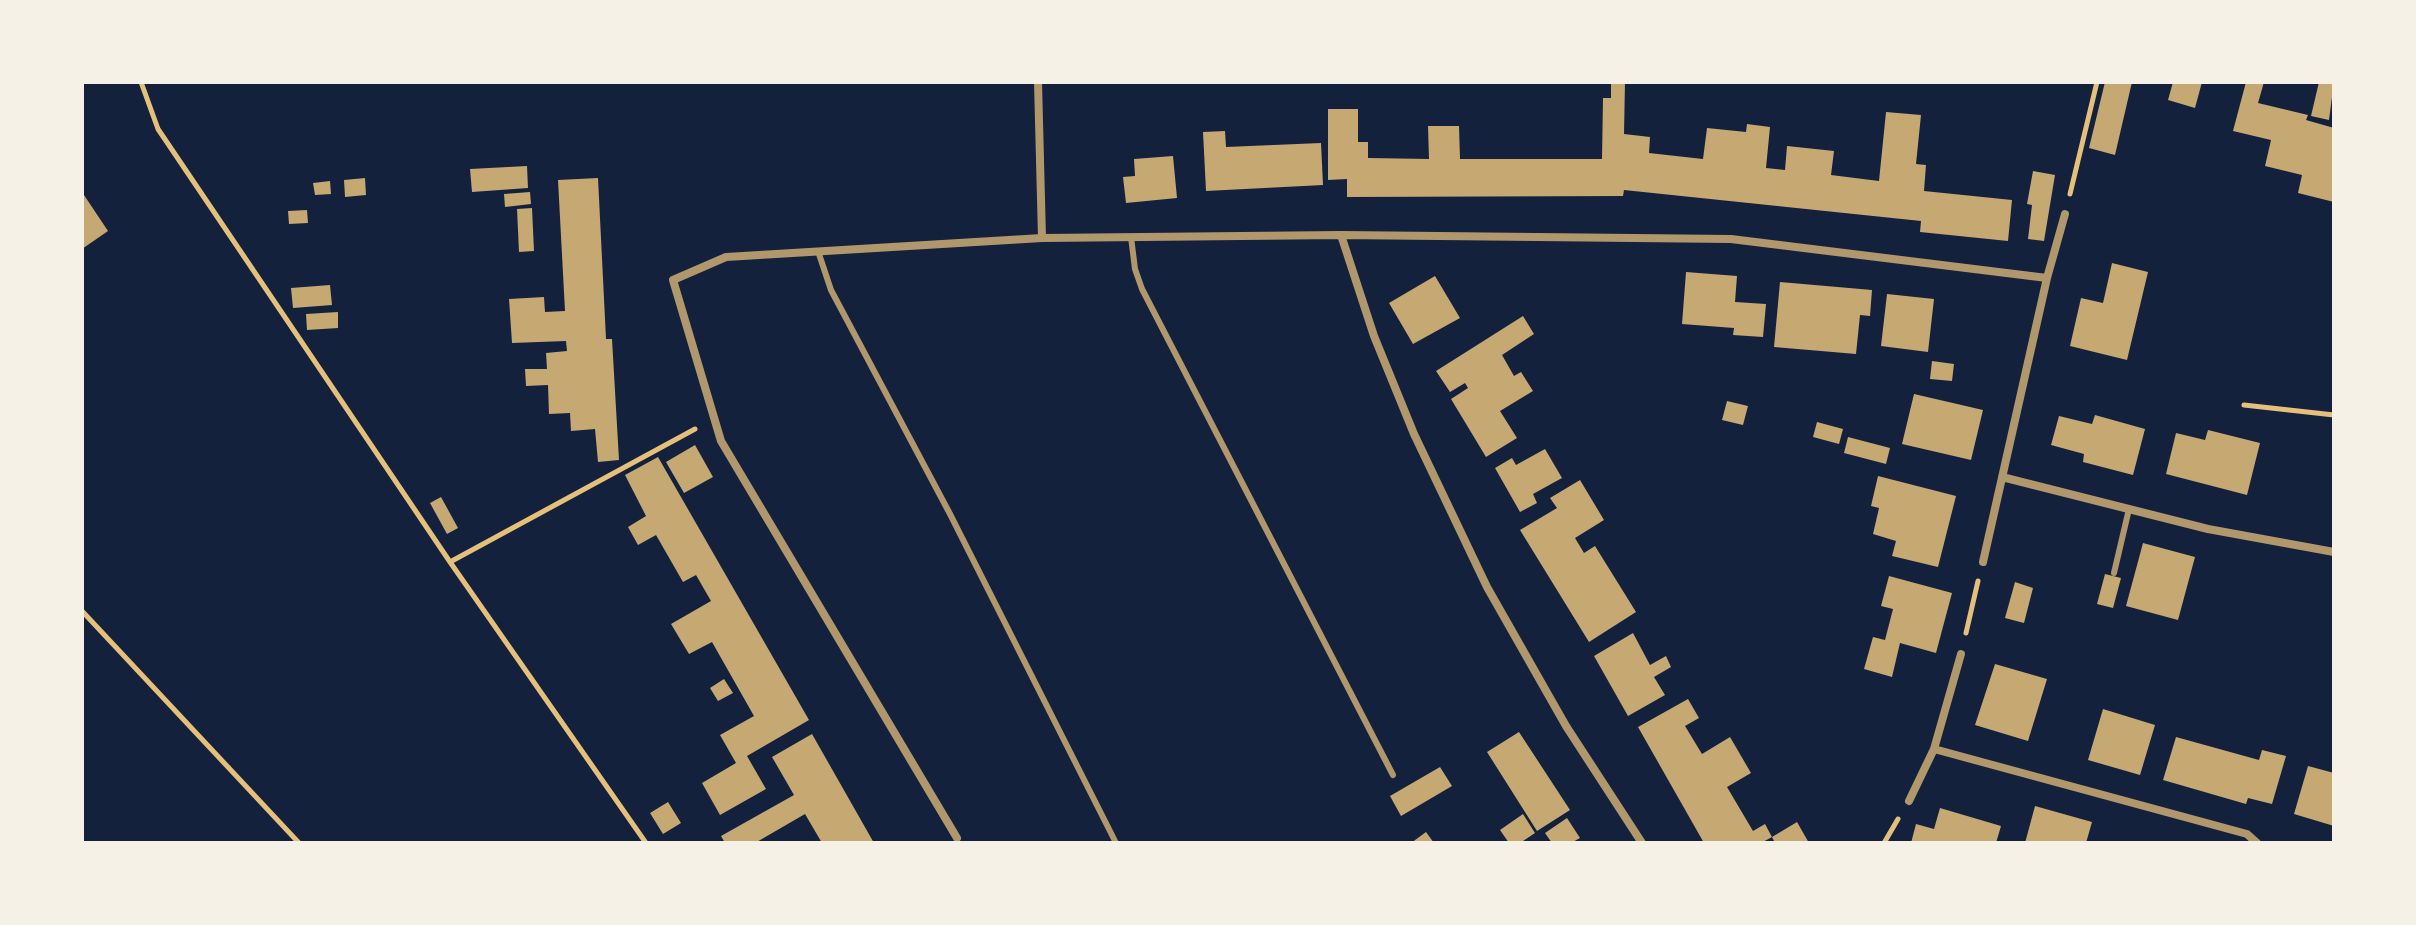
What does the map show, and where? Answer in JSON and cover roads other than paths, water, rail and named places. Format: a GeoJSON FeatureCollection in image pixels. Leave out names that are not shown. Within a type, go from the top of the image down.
{"type":"FeatureCollection","features":[{"type":"Feature","properties":{"kind":"street"},"geometry":{"type":"LineString","coordinates":[[1038,82],[1042,238]]}},
{"type":"Feature","properties":{"kind":"street"},"geometry":{"type":"LineString","coordinates":[[1983,562],[2047,278],[2065,214]]}},
{"type":"Feature","properties":{"kind":"street"},"geometry":{"type":"LineString","coordinates":[[957,838],[721,441],[673,280],[726,257],[1042,238],[1341,235],[1731,239],[2047,278]]}},
{"type":"Feature","properties":{"kind":"street"},"geometry":{"type":"LineString","coordinates":[[1341,235],[1374,336],[1414,434],[1487,587],[1566,726],[1642,843]]}},
{"type":"Feature","properties":{"kind":"street"},"geometry":{"type":"LineString","coordinates":[[2002,477],[2208,529],[2334,552]]}},
{"type":"Feature","properties":{"kind":"street"},"geometry":{"type":"LineString","coordinates":[[1909,801],[1934,749],[1961,654]]}},
{"type":"Feature","properties":{"kind":"street"},"geometry":{"type":"LineString","coordinates":[[1934,749],[2247,834],[2257,843]]}},
{"type":"Feature","properties":{"kind":"lane"},"geometry":{"type":"LineString","coordinates":[[1131,237],[1135,269],[1142,289],[1393,775]]}},
{"type":"Feature","properties":{"kind":"lane"},"geometry":{"type":"LineString","coordinates":[[818,251],[831,290],[950,514],[1116,843]]}},
{"type":"Feature","properties":{"kind":"lane"},"geometry":{"type":"LineString","coordinates":[[2114,573],[2129,509]]}}]}
